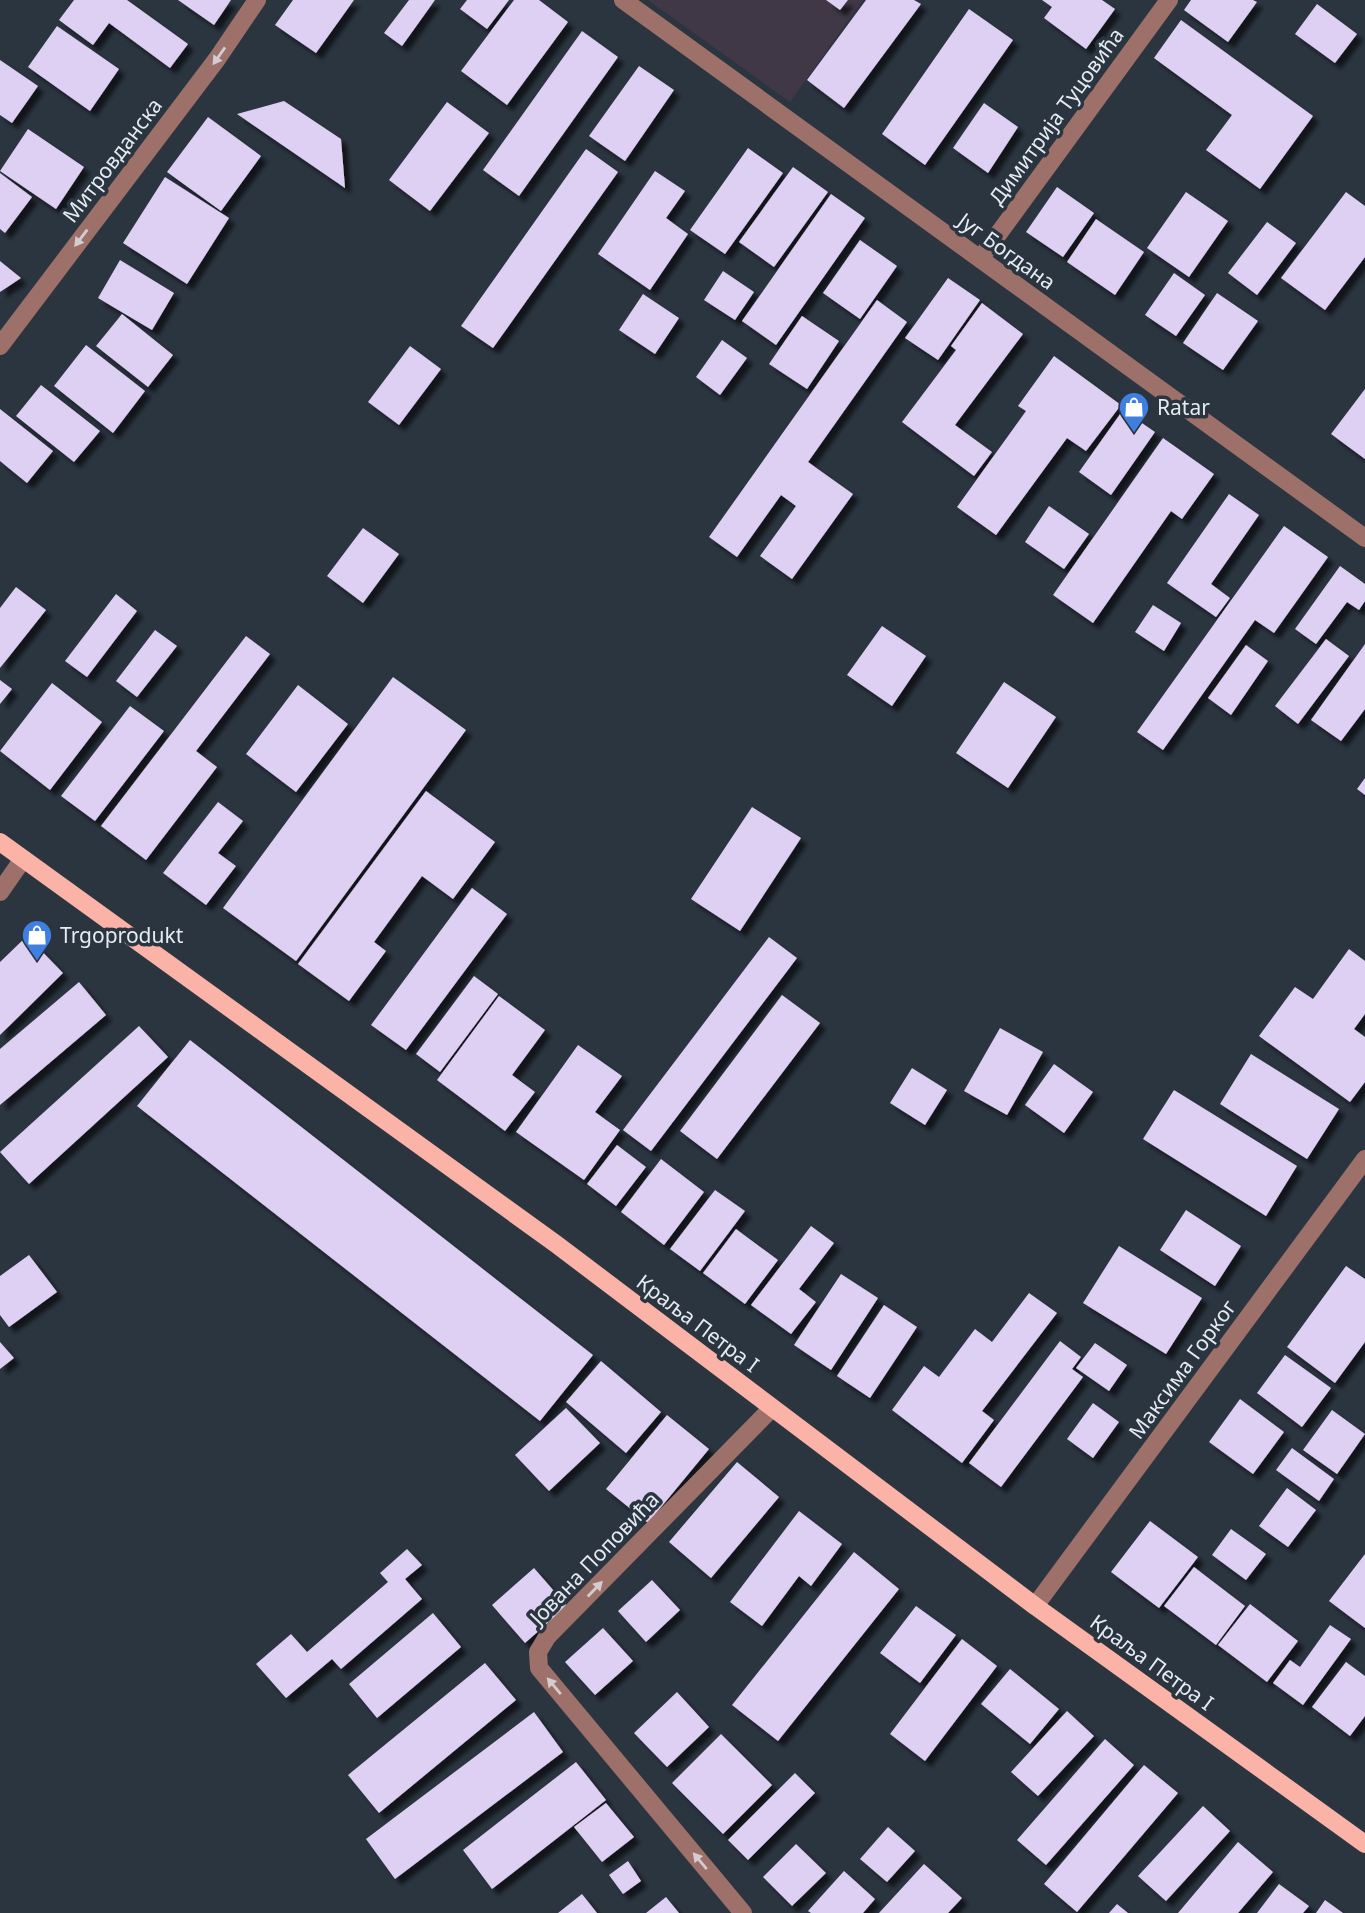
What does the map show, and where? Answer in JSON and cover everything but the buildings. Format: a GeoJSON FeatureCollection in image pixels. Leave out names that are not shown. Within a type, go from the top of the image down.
{"type":"FeatureCollection","features":[{"type":"Feature","properties":{"kind":"main road","name":"Краља Петра I"},"geometry":{"type":"LineString","coordinates":[[0,842],[544,1236],[1035,1606],[1365,1844]]}},
{"type":"Feature","properties":{"kind":"street","name":"Митровданска"},"geometry":{"type":"LineString","coordinates":[[0,346],[217,59],[257,0]]}},
{"type":"Feature","properties":{"kind":"street","name":"Југ Богдана"},"geometry":{"type":"LineString","coordinates":[[623,0],[1365,538]]}},
{"type":"Feature","properties":{"kind":"street","name":"Димитрија Туцовића"},"geometry":{"type":"LineString","coordinates":[[980,259],[1169,0]]}},
{"type":"Feature","properties":{"kind":"street"},"geometry":{"type":"LineString","coordinates":[[0,892],[23,859]]}},
{"type":"Feature","properties":{"kind":"street","name":"Максима Горког"},"geometry":{"type":"LineString","coordinates":[[1035,1606],[1365,1159]]}},
{"type":"Feature","properties":{"kind":"street","name":"Јована Поповића"},"geometry":{"type":"LineString","coordinates":[[743,1913],[539,1668],[538,1652],[547,1637],[772,1408]]}},
{"type":"Feature","properties":{"kind":"shaded area"},"geometry":{"type":"Polygon","coordinates":[[[648,0],[863,0],[790,102],[648,0]]]}},
{"type":"Feature","properties":{"kind":"place","name":"Ratar"},"geometry":{"type":"Point","coordinates":[1134,434]}},
{"type":"Feature","properties":{"kind":"place","name":"Trgoprodukt"},"geometry":{"type":"Point","coordinates":[37,962]}}]}
